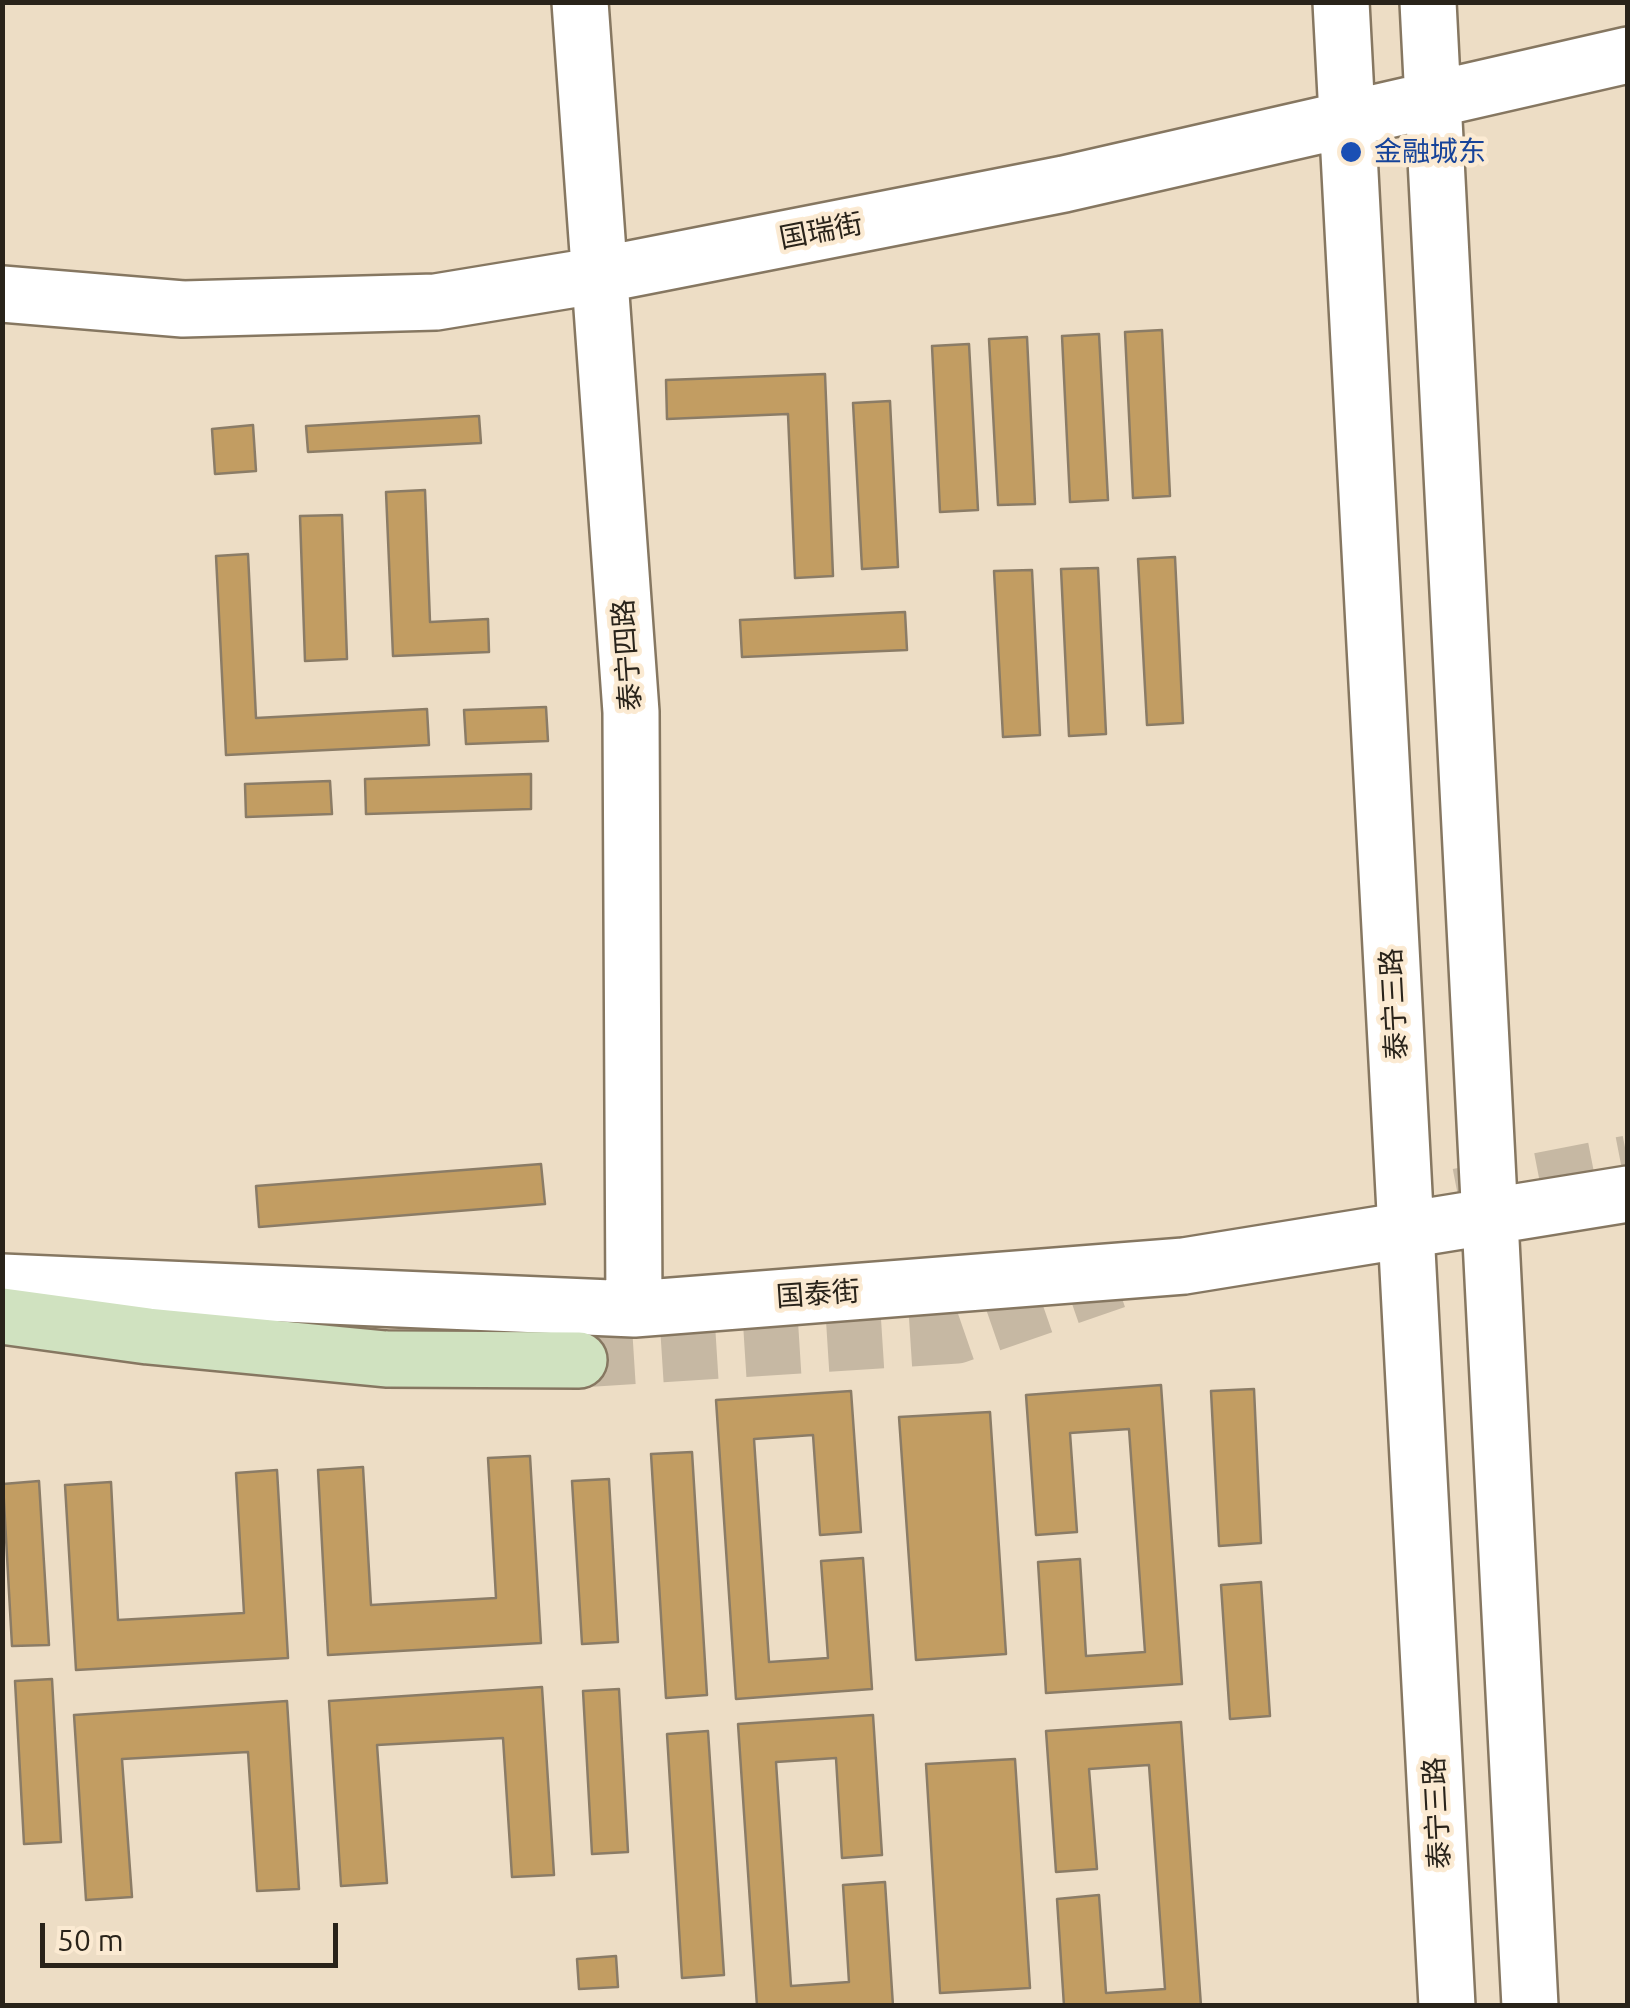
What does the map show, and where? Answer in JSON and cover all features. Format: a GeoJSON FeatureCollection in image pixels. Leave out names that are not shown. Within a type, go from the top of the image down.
{"type":"FeatureCollection","features":[{"type":"Feature","properties":{"kind":"main road"},"geometry":{"type":"LineString","coordinates":[[2,1316],[148,1336],[386,1359],[580,1360]]}},
{"type":"Feature","properties":{"kind":"street","name":"泰宁四路"},"geometry":{"type":"LineString","coordinates":[[580,2],[631,712],[634,1309]]}},
{"type":"Feature","properties":{"kind":"street","name":"泰宁三路"},"geometry":{"type":"LineString","coordinates":[[1341,2],[1447,2006]]}},
{"type":"Feature","properties":{"kind":"street"},"geometry":{"type":"LineString","coordinates":[[1428,2],[1530,2006]]}},
{"type":"Feature","properties":{"kind":"street","name":"国瑞街"},"geometry":{"type":"LineString","coordinates":[[2,294],[184,308],[417,302],[600,275],[1064,184],[1628,55]]}},
{"type":"Feature","properties":{"kind":"street","name":"国泰街"},"geometry":{"type":"LineString","coordinates":[[2,1282],[634,1309],[1184,1266],[1628,1194]]}},
{"type":"Feature","properties":{"kind":"building"},"geometry":{"type":"Polygon","coordinates":[[[1162,330],[1170,496],[1133,498],[1125,332],[1162,330]]]}},
{"type":"Feature","properties":{"kind":"building"},"geometry":{"type":"Polygon","coordinates":[[[1099,334],[1108,500],[1070,502],[1062,336],[1099,334]]]}},
{"type":"Feature","properties":{"kind":"building"},"geometry":{"type":"Polygon","coordinates":[[[1027,337],[1035,504],[998,505],[989,339],[1027,337]]]}},
{"type":"Feature","properties":{"kind":"building"},"geometry":{"type":"Polygon","coordinates":[[[969,344],[978,510],[940,512],[932,346],[969,344]]]}},
{"type":"Feature","properties":{"kind":"building"},"geometry":{"type":"Polygon","coordinates":[[[825,374],[833,576],[795,578],[788,414],[667,419],[666,380],[825,374]]]}},
{"type":"Feature","properties":{"kind":"building"},"geometry":{"type":"Polygon","coordinates":[[[890,401],[898,567],[862,569],[853,403],[890,401]]]}},
{"type":"Feature","properties":{"kind":"building"},"geometry":{"type":"Polygon","coordinates":[[[479,416],[481,443],[308,452],[306,426],[479,416]]]}},
{"type":"Feature","properties":{"kind":"building"},"geometry":{"type":"Polygon","coordinates":[[[253,425],[256,471],[215,474],[212,429],[253,425]]]}},
{"type":"Feature","properties":{"kind":"building"},"geometry":{"type":"Polygon","coordinates":[[[425,490],[430,622],[488,619],[489,652],[393,656],[386,492],[425,490]]]}},
{"type":"Feature","properties":{"kind":"building"},"geometry":{"type":"Polygon","coordinates":[[[342,515],[347,659],[305,661],[300,516],[342,515]]]}},
{"type":"Feature","properties":{"kind":"building"},"geometry":{"type":"Polygon","coordinates":[[[248,554],[256,718],[427,709],[429,745],[226,755],[216,556],[248,554]]]}},
{"type":"Feature","properties":{"kind":"building"},"geometry":{"type":"Polygon","coordinates":[[[1175,557],[1183,723],[1147,725],[1138,559],[1175,557]]]}},
{"type":"Feature","properties":{"kind":"building"},"geometry":{"type":"Polygon","coordinates":[[[1098,568],[1106,734],[1069,736],[1061,569],[1098,568]]]}},
{"type":"Feature","properties":{"kind":"building"},"geometry":{"type":"Polygon","coordinates":[[[1032,570],[1040,735],[1003,737],[994,571],[1032,570]]]}},
{"type":"Feature","properties":{"kind":"building"},"geometry":{"type":"Polygon","coordinates":[[[905,612],[907,650],[742,657],[740,620],[905,612]]]}},
{"type":"Feature","properties":{"kind":"building"},"geometry":{"type":"Polygon","coordinates":[[[546,707],[548,741],[466,744],[464,710],[546,707]]]}},
{"type":"Feature","properties":{"kind":"building"},"geometry":{"type":"Polygon","coordinates":[[[531,774],[531,809],[366,814],[365,779],[531,774]]]}},
{"type":"Feature","properties":{"kind":"building"},"geometry":{"type":"Polygon","coordinates":[[[330,781],[332,814],[246,817],[245,784],[330,781]]]}},
{"type":"Feature","properties":{"kind":"building"},"geometry":{"type":"Polygon","coordinates":[[[541,1164],[545,1204],[259,1227],[256,1186],[541,1164]]]}},
{"type":"Feature","properties":{"kind":"building"},"geometry":{"type":"Polygon","coordinates":[[[1161,1385],[1182,1684],[1046,1693],[1038,1562],[1080,1559],[1086,1656],[1145,1652],[1129,1429],[1070,1433],[1077,1532],[1036,1535],[1026,1395],[1161,1385]]]}},
{"type":"Feature","properties":{"kind":"building"},"geometry":{"type":"Polygon","coordinates":[[[1254,1389],[1261,1543],[1219,1546],[1211,1391],[1254,1389]]]}},
{"type":"Feature","properties":{"kind":"building"},"geometry":{"type":"Polygon","coordinates":[[[851,1391],[861,1532],[820,1535],[813,1435],[754,1439],[769,1662],[828,1658],[821,1561],[863,1558],[872,1689],[736,1699],[716,1400],[851,1391]]]}},
{"type":"Feature","properties":{"kind":"building"},"geometry":{"type":"Polygon","coordinates":[[[990,1412],[1006,1654],[916,1660],[899,1417],[990,1412]]]}},
{"type":"Feature","properties":{"kind":"building"},"geometry":{"type":"Polygon","coordinates":[[[692,1452],[707,1695],[666,1698],[651,1454],[692,1452]]]}},
{"type":"Feature","properties":{"kind":"building"},"geometry":{"type":"Polygon","coordinates":[[[530,1456],[541,1643],[328,1655],[318,1470],[363,1467],[371,1605],[496,1598],[488,1458],[530,1456]]]}},
{"type":"Feature","properties":{"kind":"building"},"geometry":{"type":"Polygon","coordinates":[[[277,1470],[288,1658],[76,1670],[65,1485],[111,1482],[118,1620],[244,1613],[236,1473],[277,1470]]]}},
{"type":"Feature","properties":{"kind":"building"},"geometry":{"type":"Polygon","coordinates":[[[609,1479],[618,1642],[582,1644],[572,1481],[609,1479]]]}},
{"type":"Feature","properties":{"kind":"building"},"geometry":{"type":"Polygon","coordinates":[[[39,1481],[49,1645],[12,1646],[3,1484],[39,1481]]]}},
{"type":"Feature","properties":{"kind":"building"},"geometry":{"type":"Polygon","coordinates":[[[1261,1582],[1270,1716],[1230,1719],[1221,1585],[1261,1582]]]}},
{"type":"Feature","properties":{"kind":"building"},"geometry":{"type":"Polygon","coordinates":[[[52,1679],[61,1842],[24,1844],[15,1681],[52,1679]]]}},
{"type":"Feature","properties":{"kind":"building"},"geometry":{"type":"Polygon","coordinates":[[[542,1687],[554,1875],[512,1877],[503,1738],[377,1745],[387,1883],[341,1886],[329,1701],[542,1687]]]}},
{"type":"Feature","properties":{"kind":"building"},"geometry":{"type":"Polygon","coordinates":[[[619,1689],[628,1852],[592,1854],[583,1691],[619,1689]]]}},
{"type":"Feature","properties":{"kind":"building"},"geometry":{"type":"Polygon","coordinates":[[[287,1701],[299,1889],[257,1891],[248,1752],[122,1759],[132,1897],[86,1900],[74,1715],[287,1701]]]}},
{"type":"Feature","properties":{"kind":"building"},"geometry":{"type":"Polygon","coordinates":[[[873,1715],[882,1855],[842,1858],[836,1758],[776,1762],[791,1986],[849,1982],[843,1885],[885,1882],[893,2006],[757,2006],[738,1724],[873,1715]]]}},
{"type":"Feature","properties":{"kind":"building"},"geometry":{"type":"Polygon","coordinates":[[[1181,1722],[1201,2006],[1064,2006],[1057,1899],[1099,1895],[1106,1993],[1165,1989],[1149,1765],[1089,1769],[1097,1869],[1056,1872],[1046,1731],[1181,1722]]]}},
{"type":"Feature","properties":{"kind":"building"},"geometry":{"type":"Polygon","coordinates":[[[708,1731],[724,1975],[682,1978],[667,1734],[708,1731]]]}},
{"type":"Feature","properties":{"kind":"building"},"geometry":{"type":"Polygon","coordinates":[[[1015,1759],[1030,1988],[940,1993],[926,1764],[1015,1759]]]}},
{"type":"Feature","properties":{"kind":"building"},"geometry":{"type":"Polygon","coordinates":[[[616,1956],[618,1987],[579,1989],[577,1959],[616,1956]]]}},
{"type":"Feature","properties":{"kind":"tunnel"},"geometry":{"type":"LineString","coordinates":[[1458,1196],[1628,1163]]}},
{"type":"Feature","properties":{"kind":"tunnel"},"geometry":{"type":"LineString","coordinates":[[579,1360],[957,1336],[1116,1281]]}},
{"type":"Feature","properties":{"kind":"place","name":"金融城东"},"geometry":{"type":"Point","coordinates":[1351,152]}}]}
